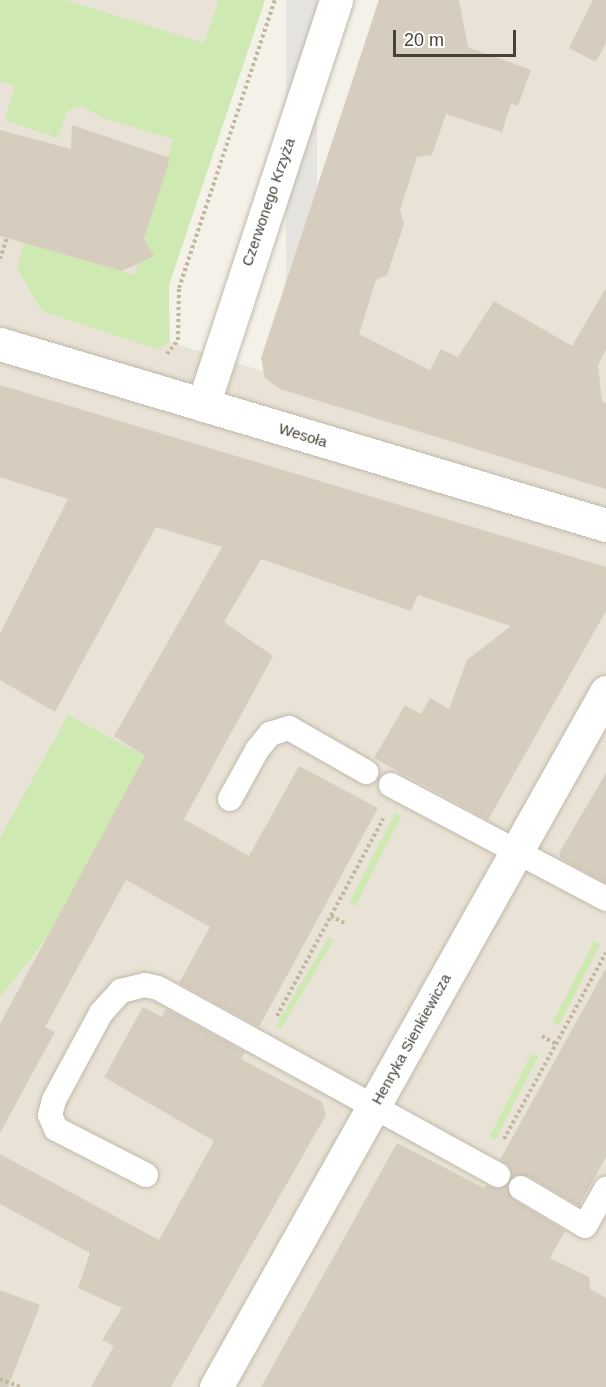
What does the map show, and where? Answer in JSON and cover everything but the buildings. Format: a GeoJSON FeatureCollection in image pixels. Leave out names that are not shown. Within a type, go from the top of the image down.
{"type":"FeatureCollection","features":[{"type":"Feature","properties":{"kind":"street","name":"Czerwonego Krzyża"},"geometry":{"type":"LineString","coordinates":[[203,405],[336,0]]}},
{"type":"Feature","properties":{"kind":"street","name":"Wesoła"},"geometry":{"type":"LineString","coordinates":[[0,344],[606,525]]}},
{"type":"Feature","properties":{"kind":"street","name":"Henryka Sienkiewicza"},"geometry":{"type":"LineString","coordinates":[[216,1387],[606,692]]}},
{"type":"Feature","properties":{"kind":"lane"},"geometry":{"type":"LineString","coordinates":[[230,799],[257,750],[270,734],[289,728],[366,772]]}},
{"type":"Feature","properties":{"kind":"lane"},"geometry":{"type":"LineString","coordinates":[[395,787],[606,899]]}},
{"type":"Feature","properties":{"kind":"lane"},"geometry":{"type":"LineString","coordinates":[[146,1175],[56,1129],[50,1115],[54,1100],[110,1000],[133,986],[158,988],[493,1172]]}},
{"type":"Feature","properties":{"kind":"lane"},"geometry":{"type":"LineString","coordinates":[[521,1188],[585,1226],[606,1190]]}},
{"type":"Feature","properties":{"kind":"path"},"geometry":{"type":"LineString","coordinates":[[178,340],[179,288],[275,0]]}},
{"type":"Feature","properties":{"kind":"path"},"geometry":{"type":"LineString","coordinates":[[0,260],[7,238]]}},
{"type":"Feature","properties":{"kind":"path"},"geometry":{"type":"LineString","coordinates":[[261,1046],[331,916],[395,787]]}},
{"type":"Feature","properties":{"kind":"path"},"geometry":{"type":"LineString","coordinates":[[331,916],[344,923]]}},
{"type":"Feature","properties":{"kind":"path"},"geometry":{"type":"LineString","coordinates":[[493,1172],[556,1044],[606,953]]}},
{"type":"Feature","properties":{"kind":"path"},"geometry":{"type":"LineString","coordinates":[[542,1036],[556,1044]]}},
{"type":"Feature","properties":{"kind":"path"},"geometry":{"type":"LineString","coordinates":[[0,1379],[21,1387]]}},
{"type":"Feature","properties":{"kind":"shaded area"},"geometry":{"type":"Polygon","coordinates":[[[0,0],[219,0],[143,243],[169,285],[170,342],[262,371],[288,273],[379,0],[606,0],[606,1387],[0,1387],[0,0]]]}},
{"type":"Feature","properties":{"kind":"shaded area"},"geometry":{"type":"Polygon","coordinates":[[[286,0],[317,0],[317,308],[286,308],[286,0]]]}},
{"type":"Feature","properties":{"kind":"green space"},"geometry":{"type":"Polygon","coordinates":[[[0,0],[65,0],[204,43],[219,0],[265,0],[169,285],[169,342],[157,349],[42,311],[17,268],[24,243],[135,275],[138,262],[150,249],[143,243],[173,139],[103,118],[82,106],[67,111],[58,138],[5,120],[15,86],[0,81],[0,0]]]}},
{"type":"Feature","properties":{"kind":"green space"},"geometry":{"type":"Polygon","coordinates":[[[68,715],[146,757],[45,940],[0,997],[0,838],[68,715]]]}},
{"type":"Feature","properties":{"kind":"green space"},"geometry":{"type":"Polygon","coordinates":[[[395,813],[401,816],[355,906],[349,903],[395,813]]]}},
{"type":"Feature","properties":{"kind":"green space"},"geometry":{"type":"Polygon","coordinates":[[[329,937],[334,940],[281,1029],[275,1026],[329,937]]]}},
{"type":"Feature","properties":{"kind":"green space"},"geometry":{"type":"Polygon","coordinates":[[[594,941],[600,944],[559,1025],[553,1022],[594,941]]]}},
{"type":"Feature","properties":{"kind":"green space"},"geometry":{"type":"Polygon","coordinates":[[[532,1053],[538,1056],[496,1140],[489,1137],[532,1053]]]}}]}
